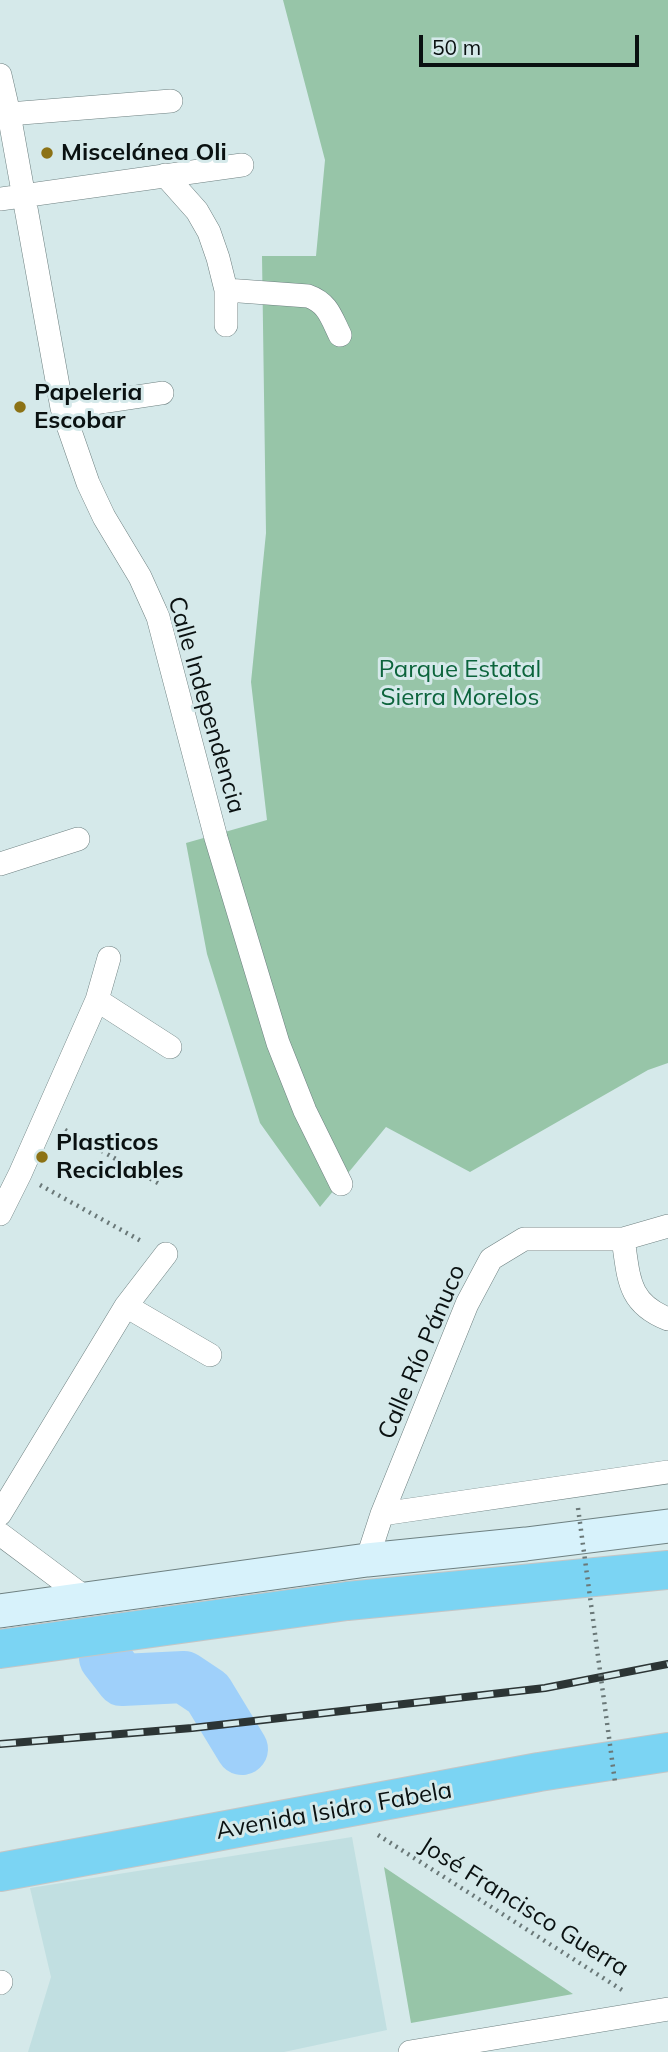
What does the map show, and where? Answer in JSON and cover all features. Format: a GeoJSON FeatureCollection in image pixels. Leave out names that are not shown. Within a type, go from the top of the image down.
{"type":"FeatureCollection","features":[{"type":"Feature","properties":{"kind":"highway"},"geometry":{"type":"LineString","coordinates":[[0,1649],[347,1601],[668,1570]]}},
{"type":"Feature","properties":{"kind":"highway","name":"Avenida Isidro Fabela"},"geometry":{"type":"LineString","coordinates":[[0,1872],[539,1772],[668,1752]]}},
{"type":"Feature","properties":{"kind":"main road"},"geometry":{"type":"LineString","coordinates":[[0,1611],[367,1560],[668,1526]]}},
{"type":"Feature","properties":{"kind":"street","name":"Calle Independencia"},"geometry":{"type":"LineString","coordinates":[[0,75],[9,114],[11,197],[62,408],[104,517],[140,577],[158,617],[216,838],[278,1043],[305,1111],[341,1184]]}},
{"type":"Feature","properties":{"kind":"street"},"geometry":{"type":"LineString","coordinates":[[9,114],[171,101]]}},
{"type":"Feature","properties":{"kind":"street"},"geometry":{"type":"LineString","coordinates":[[11,197],[242,165]]}},
{"type":"Feature","properties":{"kind":"street"},"geometry":{"type":"LineString","coordinates":[[165,175],[197,211],[209,232],[226,290],[226,325]]}},
{"type":"Feature","properties":{"kind":"street"},"geometry":{"type":"LineString","coordinates":[[226,290],[308,296],[319,300],[340,335]]}},
{"type":"Feature","properties":{"kind":"street"},"geometry":{"type":"LineString","coordinates":[[62,408],[162,393]]}},
{"type":"Feature","properties":{"kind":"street"},"geometry":{"type":"LineString","coordinates":[[0,864],[78,839]]}},
{"type":"Feature","properties":{"kind":"street"},"geometry":{"type":"LineString","coordinates":[[0,1214],[97,1000],[108,958]]}},
{"type":"Feature","properties":{"kind":"street"},"geometry":{"type":"LineString","coordinates":[[97,1000],[170,1047]]}},
{"type":"Feature","properties":{"kind":"street","name":"Calle Río Pánuco"},"geometry":{"type":"LineString","coordinates":[[367,1560],[382,1514],[467,1304],[491,1259],[524,1238],[623,1238],[668,1226]]}},
{"type":"Feature","properties":{"kind":"street"},"geometry":{"type":"LineString","coordinates":[[623,1238],[630,1285],[641,1303],[668,1319]]}},
{"type":"Feature","properties":{"kind":"street"},"geometry":{"type":"LineString","coordinates":[[0,1514],[126,1307],[166,1254]]}},
{"type":"Feature","properties":{"kind":"street"},"geometry":{"type":"LineString","coordinates":[[126,1307],[210,1355]]}},
{"type":"Feature","properties":{"kind":"street"},"geometry":{"type":"LineString","coordinates":[[382,1514],[668,1472]]}},
{"type":"Feature","properties":{"kind":"street"},"geometry":{"type":"LineString","coordinates":[[0,1534],[87,1599]]}},
{"type":"Feature","properties":{"kind":"street"},"geometry":{"type":"LineString","coordinates":[[410,2052],[664,2013]]}},
{"type":"Feature","properties":{"kind":"path"},"geometry":{"type":"LineString","coordinates":[[44,1119],[159,1183]]}},
{"type":"Feature","properties":{"kind":"path"},"geometry":{"type":"LineString","coordinates":[[20,1174],[166,1254]]}},
{"type":"Feature","properties":{"kind":"path"},"geometry":{"type":"LineString","coordinates":[[578,1508],[615,1782]]}},
{"type":"Feature","properties":{"kind":"path","name":"José Francisco Guerra"},"geometry":{"type":"LineString","coordinates":[[339,1811],[664,2013]]}},
{"type":"Feature","properties":{"kind":"shaded area"},"geometry":{"type":"Polygon","coordinates":[[[352,1837],[387,2030],[284,2052],[28,2052],[51,1977],[30,1888],[352,1837]]]}},
{"type":"Feature","properties":{"kind":"green space","name":"Parque Estatal Sierra Morelos"},"geometry":{"type":"Polygon","coordinates":[[[283,0],[668,0],[668,1063],[648,1070],[470,1172],[386,1127],[320,1207],[260,1123],[207,954],[186,843],[267,820],[251,682],[266,533],[262,256],[316,256],[325,160],[283,0]]]}},
{"type":"Feature","properties":{"kind":"green space"},"geometry":{"type":"Polygon","coordinates":[[[384,1867],[573,1994],[411,2023],[384,1867]]]}},
{"type":"Feature","properties":{"kind":"waterway"},"geometry":{"type":"LineString","coordinates":[[105,1658],[122,1680],[184,1677],[208,1693],[242,1749]]}},
{"type":"Feature","properties":{"kind":"railway"},"geometry":{"type":"LineString","coordinates":[[0,1744],[192,1728],[545,1688],[668,1664]]}},
{"type":"Feature","properties":{"kind":"place","name":"Miscelánea Oli"},"geometry":{"type":"Point","coordinates":[47,153]}},
{"type":"Feature","properties":{"kind":"place","name":"Papeleria Escobar"},"geometry":{"type":"Point","coordinates":[20,407]}},
{"type":"Feature","properties":{"kind":"place","name":"Plasticos Reciclables"},"geometry":{"type":"Point","coordinates":[42,1157]}}]}
